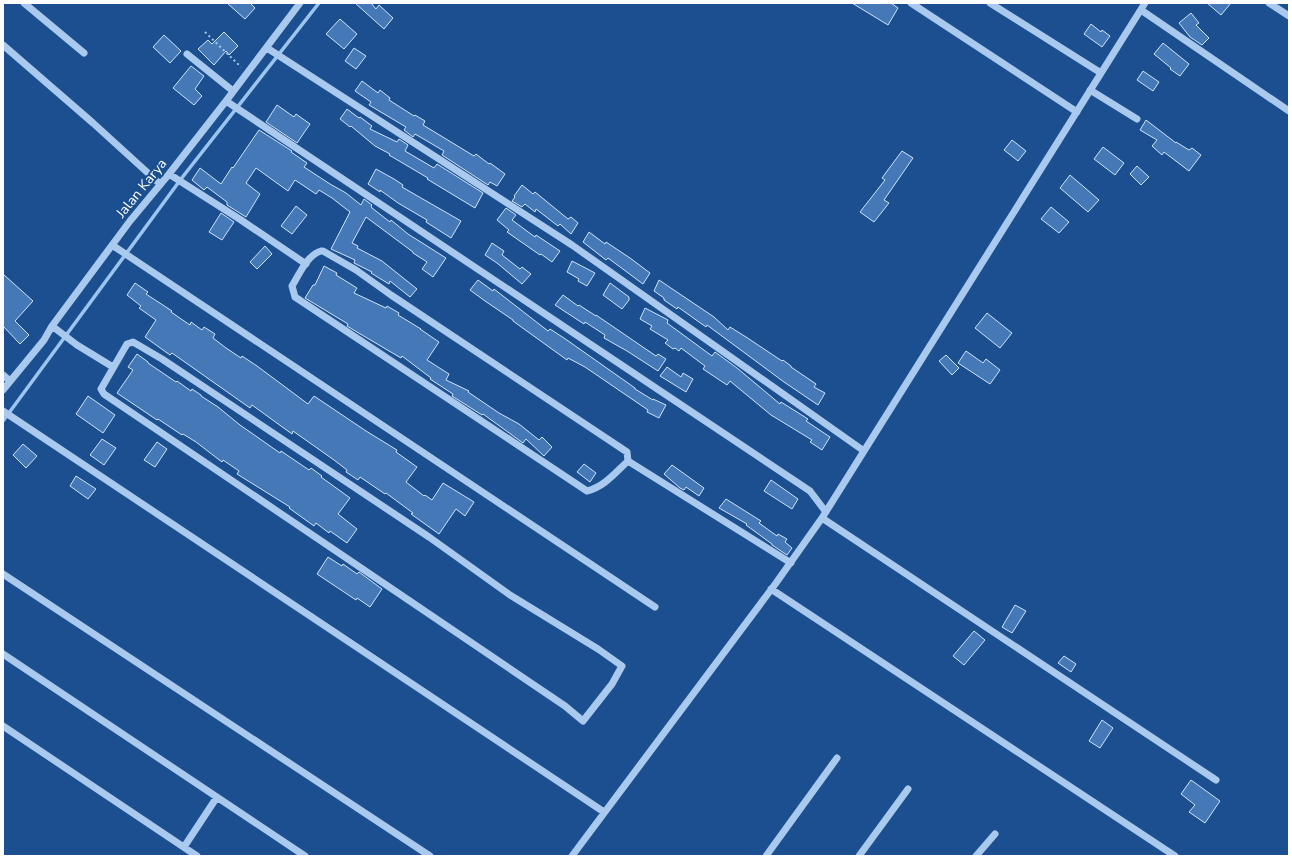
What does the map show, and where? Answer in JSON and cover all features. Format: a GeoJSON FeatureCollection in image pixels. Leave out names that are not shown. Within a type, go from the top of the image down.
{"type":"FeatureCollection","features":[{"type":"Feature","properties":{"kind":"street"},"geometry":{"type":"LineString","coordinates":[[24,3],[84,54]]}},
{"type":"Feature","properties":{"kind":"street","name":"Jalan Karya"},"geometry":{"type":"LineString","coordinates":[[3,390],[44,340],[52,326],[130,221],[160,184],[171,176],[228,102],[233,91],[247,72],[270,49],[300,3]]}},
{"type":"Feature","properties":{"kind":"street"},"geometry":{"type":"LineString","coordinates":[[911,3],[1077,112]]}},
{"type":"Feature","properties":{"kind":"street"},"geometry":{"type":"LineString","coordinates":[[990,3],[1101,73]]}},
{"type":"Feature","properties":{"kind":"street"},"geometry":{"type":"LineString","coordinates":[[572,856],[791,563],[824,515],[1145,3]]}},
{"type":"Feature","properties":{"kind":"street"},"geometry":{"type":"LineString","coordinates":[[1269,3],[1289,16]]}},
{"type":"Feature","properties":{"kind":"street"},"geometry":{"type":"LineString","coordinates":[[1141,10],[1289,110]]}},
{"type":"Feature","properties":{"kind":"street"},"geometry":{"type":"LineString","coordinates":[[3,45],[160,184]]}},
{"type":"Feature","properties":{"kind":"street"},"geometry":{"type":"LineString","coordinates":[[270,49],[572,246],[864,451]]}},
{"type":"Feature","properties":{"kind":"street"},"geometry":{"type":"LineString","coordinates":[[187,54],[233,91]]}},
{"type":"Feature","properties":{"kind":"street"},"geometry":{"type":"LineString","coordinates":[[1090,90],[1137,119]]}},
{"type":"Feature","properties":{"kind":"street"},"geometry":{"type":"LineString","coordinates":[[228,102],[810,491],[824,515],[1216,780]]}},
{"type":"Feature","properties":{"kind":"street"},"geometry":{"type":"LineString","coordinates":[[171,176],[241,220],[306,264]]}},
{"type":"Feature","properties":{"kind":"street"},"geometry":{"type":"LineString","coordinates":[[112,245],[655,607]]}},
{"type":"Feature","properties":{"kind":"street"},"geometry":{"type":"LineString","coordinates":[[323,251],[356,270],[398,300],[627,452],[628,461],[603,484],[587,491],[295,298],[292,286],[306,264],[316,252],[323,251]]}},
{"type":"Feature","properties":{"kind":"street"},"geometry":{"type":"LineString","coordinates":[[52,326],[77,345],[113,367]]}},
{"type":"Feature","properties":{"kind":"street"},"geometry":{"type":"LineString","coordinates":[[133,342],[162,359],[429,537],[510,595],[598,649],[622,666],[612,684],[583,721],[564,706],[104,394],[101,389],[113,367],[127,344],[133,342]]}},
{"type":"Feature","properties":{"kind":"street"},"geometry":{"type":"LineString","coordinates":[[3,375],[10,381]]}},
{"type":"Feature","properties":{"kind":"street"},"geometry":{"type":"LineString","coordinates":[[3,411],[604,812]]}},
{"type":"Feature","properties":{"kind":"street"},"geometry":{"type":"LineString","coordinates":[[628,461],[791,563]]}},
{"type":"Feature","properties":{"kind":"street"},"geometry":{"type":"LineString","coordinates":[[3,574],[430,856]]}},
{"type":"Feature","properties":{"kind":"street"},"geometry":{"type":"LineString","coordinates":[[771,589],[1176,856]]}},
{"type":"Feature","properties":{"kind":"street"},"geometry":{"type":"LineString","coordinates":[[3,654],[305,856]]}},
{"type":"Feature","properties":{"kind":"street"},"geometry":{"type":"LineString","coordinates":[[3,726],[197,856]]}},
{"type":"Feature","properties":{"kind":"street"},"geometry":{"type":"LineString","coordinates":[[766,856],[837,758]]}},
{"type":"Feature","properties":{"kind":"street"},"geometry":{"type":"LineString","coordinates":[[858,856],[908,789]]}},
{"type":"Feature","properties":{"kind":"street"},"geometry":{"type":"LineString","coordinates":[[184,847],[217,797]]}},
{"type":"Feature","properties":{"kind":"street"},"geometry":{"type":"LineString","coordinates":[[976,856],[995,834]]}},
{"type":"Feature","properties":{"kind":"path"},"geometry":{"type":"LineString","coordinates":[[205,32],[247,72]]}},
{"type":"Feature","properties":{"kind":"building"},"geometry":{"type":"Polygon","coordinates":[[[227,3],[250,3],[255,8],[245,19],[227,3]]]}},
{"type":"Feature","properties":{"kind":"building"},"geometry":{"type":"Polygon","coordinates":[[[355,3],[371,3],[376,9],[379,5],[393,18],[384,29],[355,3]]]}},
{"type":"Feature","properties":{"kind":"building"},"geometry":{"type":"Polygon","coordinates":[[[852,3],[891,3],[898,8],[888,25],[852,3]]]}},
{"type":"Feature","properties":{"kind":"building"},"geometry":{"type":"Polygon","coordinates":[[[1207,3],[1231,3],[1221,15],[1207,3]]]}},
{"type":"Feature","properties":{"kind":"building"},"geometry":{"type":"Polygon","coordinates":[[[1191,13],[1199,23],[1196,25],[1209,38],[1202,45],[1190,37],[1179,23],[1191,13]]]}},
{"type":"Feature","properties":{"kind":"building"},"geometry":{"type":"Polygon","coordinates":[[[340,19],[357,34],[344,49],[326,34],[340,19]]]}},
{"type":"Feature","properties":{"kind":"building"},"geometry":{"type":"Polygon","coordinates":[[[1091,24],[1101,32],[1102,30],[1110,36],[1102,47],[1084,34],[1091,24]]]}},
{"type":"Feature","properties":{"kind":"building"},"geometry":{"type":"Polygon","coordinates":[[[224,32],[238,46],[229,55],[226,51],[214,65],[198,49],[208,40],[212,44],[224,32]]]}},
{"type":"Feature","properties":{"kind":"building"},"geometry":{"type":"Polygon","coordinates":[[[164,35],[181,51],[170,63],[153,47],[164,35]]]}},
{"type":"Feature","properties":{"kind":"building"},"geometry":{"type":"Polygon","coordinates":[[[1163,43],[1189,64],[1180,76],[1154,54],[1163,43]]]}},
{"type":"Feature","properties":{"kind":"building"},"geometry":{"type":"Polygon","coordinates":[[[354,48],[366,56],[356,69],[345,61],[354,48]]]}},
{"type":"Feature","properties":{"kind":"building"},"geometry":{"type":"Polygon","coordinates":[[[191,66],[204,76],[195,89],[202,96],[194,105],[173,88],[191,66]]]}},
{"type":"Feature","properties":{"kind":"building"},"geometry":{"type":"Polygon","coordinates":[[[1143,71],[1159,82],[1153,91],[1137,80],[1143,71]]]}},
{"type":"Feature","properties":{"kind":"building"},"geometry":{"type":"Polygon","coordinates":[[[362,81],[378,93],[380,90],[390,98],[389,100],[414,116],[415,115],[425,121],[423,125],[474,156],[476,154],[505,174],[497,186],[490,182],[488,185],[442,155],[444,151],[415,134],[413,137],[404,130],[406,127],[369,105],[371,102],[355,91],[362,81]]]}},
{"type":"Feature","properties":{"kind":"building"},"geometry":{"type":"Polygon","coordinates":[[[277,105],[294,117],[296,114],[310,124],[297,143],[266,122],[277,105]]]}},
{"type":"Feature","properties":{"kind":"building"},"geometry":{"type":"Polygon","coordinates":[[[347,109],[372,126],[370,129],[397,142],[399,139],[408,145],[405,151],[434,168],[437,164],[483,193],[475,208],[375,146],[351,126],[350,127],[340,119],[347,109]]]}},
{"type":"Feature","properties":{"kind":"building"},"geometry":{"type":"Polygon","coordinates":[[[1146,120],[1176,143],[1189,150],[1192,148],[1201,155],[1189,171],[1164,152],[1162,155],[1152,146],[1157,140],[1140,130],[1146,120]]]}},
{"type":"Feature","properties":{"kind":"building"},"geometry":{"type":"Polygon","coordinates":[[[259,130],[292,151],[291,152],[307,163],[304,167],[346,193],[361,205],[364,199],[372,205],[372,208],[390,222],[391,220],[408,234],[446,258],[433,277],[422,269],[427,262],[366,217],[352,243],[358,246],[357,248],[382,261],[417,289],[410,297],[390,281],[389,284],[371,273],[372,272],[354,263],[355,260],[331,249],[350,212],[319,190],[316,194],[295,180],[288,191],[256,168],[246,183],[260,194],[246,217],[227,205],[227,202],[207,187],[204,190],[192,180],[200,168],[221,184],[259,130]]]}},
{"type":"Feature","properties":{"kind":"building"},"geometry":{"type":"Polygon","coordinates":[[[1012,140],[1026,151],[1018,161],[1004,150],[1012,140]]]}},
{"type":"Feature","properties":{"kind":"building"},"geometry":{"type":"Polygon","coordinates":[[[1103,147],[1124,163],[1115,175],[1094,159],[1103,147]]]}},
{"type":"Feature","properties":{"kind":"building"},"geometry":{"type":"Polygon","coordinates":[[[902,151],[913,158],[884,200],[889,203],[874,222],[860,212],[885,180],[882,178],[902,151]]]}},
{"type":"Feature","properties":{"kind":"building"},"geometry":{"type":"Polygon","coordinates":[[[1137,166],[1149,177],[1141,185],[1130,174],[1137,166]]]}},
{"type":"Feature","properties":{"kind":"building"},"geometry":{"type":"Polygon","coordinates":[[[376,169],[403,185],[402,187],[461,221],[451,238],[426,222],[427,220],[368,184],[376,169]]]}},
{"type":"Feature","properties":{"kind":"building"},"geometry":{"type":"Polygon","coordinates":[[[1070,175],[1099,200],[1088,212],[1060,188],[1070,175]]]}},
{"type":"Feature","properties":{"kind":"building"},"geometry":{"type":"Polygon","coordinates":[[[522,185],[533,194],[535,192],[568,219],[571,217],[578,223],[571,234],[560,224],[558,226],[536,209],[535,212],[525,204],[522,207],[512,201],[522,185]]]}},
{"type":"Feature","properties":{"kind":"building"},"geometry":{"type":"Polygon","coordinates":[[[296,206],[307,215],[292,234],[281,226],[296,206]]]}},
{"type":"Feature","properties":{"kind":"building"},"geometry":{"type":"Polygon","coordinates":[[[1051,207],[1069,222],[1059,233],[1041,219],[1051,207]]]}},
{"type":"Feature","properties":{"kind":"building"},"geometry":{"type":"Polygon","coordinates":[[[506,208],[516,215],[512,220],[535,237],[536,235],[560,251],[552,262],[507,232],[509,230],[497,220],[506,208]]]}},
{"type":"Feature","properties":{"kind":"building"},"geometry":{"type":"Polygon","coordinates":[[[221,213],[234,222],[222,240],[209,232],[221,213]]]}},
{"type":"Feature","properties":{"kind":"building"},"geometry":{"type":"Polygon","coordinates":[[[589,232],[605,244],[606,242],[630,258],[650,273],[643,284],[608,258],[606,260],[583,242],[589,232]]]}},
{"type":"Feature","properties":{"kind":"building"},"geometry":{"type":"Polygon","coordinates":[[[492,243],[504,251],[502,255],[520,269],[522,267],[531,274],[522,284],[485,255],[492,243]]]}},
{"type":"Feature","properties":{"kind":"building"},"geometry":{"type":"Polygon","coordinates":[[[265,246],[272,254],[257,269],[250,262],[265,246]]]}},
{"type":"Feature","properties":{"kind":"building"},"geometry":{"type":"Polygon","coordinates":[[[572,261],[595,273],[587,286],[567,272],[572,261]]]}},
{"type":"Feature","properties":{"kind":"building"},"geometry":{"type":"Polygon","coordinates":[[[324,266],[337,273],[336,275],[357,288],[354,293],[386,308],[387,306],[439,342],[427,360],[449,374],[446,380],[469,391],[468,392],[499,413],[519,424],[539,440],[542,437],[552,447],[544,456],[526,439],[523,443],[483,414],[482,415],[452,396],[453,394],[430,379],[431,378],[402,356],[401,358],[357,332],[347,326],[348,324],[305,298],[313,285],[315,285],[324,266]]]}},
{"type":"Feature","properties":{"kind":"building"},"geometry":{"type":"Polygon","coordinates":[[[3,274],[33,301],[15,321],[29,335],[20,344],[3,326],[3,274]]]}},
{"type":"Feature","properties":{"kind":"building"},"geometry":{"type":"Polygon","coordinates":[[[478,280],[493,291],[494,289],[548,331],[550,329],[564,338],[635,389],[653,400],[666,405],[659,418],[647,412],[648,410],[585,367],[568,358],[567,360],[470,290],[478,280]]]}},
{"type":"Feature","properties":{"kind":"building"},"geometry":{"type":"Polygon","coordinates":[[[659,280],[714,317],[728,330],[730,327],[782,361],[783,360],[816,384],[814,387],[825,393],[818,405],[784,382],[707,325],[706,327],[678,307],[677,309],[664,300],[664,298],[654,291],[659,280]]]}},
{"type":"Feature","properties":{"kind":"building"},"geometry":{"type":"Polygon","coordinates":[[[135,283],[148,292],[146,294],[190,325],[191,322],[202,330],[204,327],[215,334],[213,338],[226,348],[257,366],[308,404],[314,396],[397,450],[396,452],[417,467],[406,482],[424,496],[425,495],[432,500],[443,483],[474,502],[465,516],[456,509],[439,534],[411,514],[413,513],[386,493],[385,494],[360,477],[358,480],[346,472],[347,470],[293,431],[292,434],[252,405],[250,408],[172,353],[170,355],[145,337],[156,320],[139,308],[141,306],[127,295],[135,283]]]}},
{"type":"Feature","properties":{"kind":"building"},"geometry":{"type":"Polygon","coordinates":[[[610,283],[629,297],[629,300],[622,309],[603,295],[610,283]]]}},
{"type":"Feature","properties":{"kind":"building"},"geometry":{"type":"Polygon","coordinates":[[[563,295],[578,306],[579,305],[596,315],[656,356],[658,354],[666,359],[658,371],[604,338],[605,335],[585,322],[584,324],[555,305],[563,295]]]}},
{"type":"Feature","properties":{"kind":"building"},"geometry":{"type":"Polygon","coordinates":[[[645,308],[668,320],[667,323],[712,356],[715,352],[737,368],[780,404],[781,402],[808,419],[806,421],[830,437],[822,450],[810,442],[812,440],[771,415],[730,381],[727,385],[703,369],[705,366],[681,348],[679,351],[675,348],[673,349],[665,343],[668,340],[650,329],[652,326],[640,319],[645,308]]]}},
{"type":"Feature","properties":{"kind":"building"},"geometry":{"type":"Polygon","coordinates":[[[987,313],[1012,333],[1000,348],[975,328],[987,313]]]}},
{"type":"Feature","properties":{"kind":"building"},"geometry":{"type":"Polygon","coordinates":[[[966,351],[983,363],[986,359],[1000,370],[990,384],[958,363],[966,351]]]}},
{"type":"Feature","properties":{"kind":"building"},"geometry":{"type":"Polygon","coordinates":[[[137,354],[176,382],[177,381],[191,391],[192,389],[201,395],[280,453],[281,451],[309,470],[311,468],[350,498],[338,514],[357,529],[347,543],[330,531],[329,533],[316,523],[314,526],[289,508],[290,507],[237,474],[239,471],[223,460],[222,462],[196,442],[183,434],[182,435],[158,419],[157,420],[117,393],[133,370],[128,367],[137,354]]]}},
{"type":"Feature","properties":{"kind":"building"},"geometry":{"type":"Polygon","coordinates":[[[946,355],[959,368],[952,375],[939,361],[946,355]]]}},
{"type":"Feature","properties":{"kind":"building"},"geometry":{"type":"Polygon","coordinates":[[[667,367],[681,377],[683,373],[693,379],[686,392],[660,376],[667,367]]]}},
{"type":"Feature","properties":{"kind":"building"},"geometry":{"type":"Polygon","coordinates":[[[88,396],[115,415],[103,433],[76,414],[88,396]]]}},
{"type":"Feature","properties":{"kind":"building"},"geometry":{"type":"Polygon","coordinates":[[[102,439],[116,448],[104,465],[90,455],[102,439]]]}},
{"type":"Feature","properties":{"kind":"building"},"geometry":{"type":"Polygon","coordinates":[[[157,442],[167,449],[155,467],[144,460],[157,442]]]}},
{"type":"Feature","properties":{"kind":"building"},"geometry":{"type":"Polygon","coordinates":[[[23,444],[37,456],[26,468],[13,455],[23,444]]]}},
{"type":"Feature","properties":{"kind":"building"},"geometry":{"type":"Polygon","coordinates":[[[584,464],[596,473],[590,482],[577,472],[584,464]]]}},
{"type":"Feature","properties":{"kind":"building"},"geometry":{"type":"Polygon","coordinates":[[[672,465],[704,488],[699,496],[686,487],[684,490],[680,488],[664,474],[672,465]]]}},
{"type":"Feature","properties":{"kind":"building"},"geometry":{"type":"Polygon","coordinates":[[[76,476],[96,489],[88,499],[70,486],[76,476]]]}},
{"type":"Feature","properties":{"kind":"building"},"geometry":{"type":"Polygon","coordinates":[[[771,480],[798,499],[792,509],[764,491],[771,480]]]}},
{"type":"Feature","properties":{"kind":"building"},"geometry":{"type":"Polygon","coordinates":[[[726,499],[761,521],[759,523],[777,536],[778,534],[787,539],[785,542],[792,548],[787,555],[746,525],[747,524],[719,508],[726,499]]]}},
{"type":"Feature","properties":{"kind":"building"},"geometry":{"type":"Polygon","coordinates":[[[328,557],[342,566],[343,564],[357,574],[359,572],[382,589],[370,607],[357,598],[356,600],[317,574],[328,557]]]}},
{"type":"Feature","properties":{"kind":"building"},"geometry":{"type":"Polygon","coordinates":[[[1015,605],[1026,611],[1012,633],[1002,627],[1015,605]]]}},
{"type":"Feature","properties":{"kind":"building"},"geometry":{"type":"Polygon","coordinates":[[[974,631],[985,640],[964,665],[953,656],[974,631]]]}},
{"type":"Feature","properties":{"kind":"building"},"geometry":{"type":"Polygon","coordinates":[[[1064,656],[1076,664],[1071,672],[1058,663],[1064,656]]]}},
{"type":"Feature","properties":{"kind":"building"},"geometry":{"type":"Polygon","coordinates":[[[1102,720],[1113,728],[1100,748],[1089,741],[1102,720]]]}},
{"type":"Feature","properties":{"kind":"building"},"geometry":{"type":"Polygon","coordinates":[[[1191,780],[1220,801],[1205,823],[1189,812],[1195,805],[1181,794],[1191,780]]]}},
{"type":"Feature","properties":{"kind":"waterway"},"geometry":{"type":"LineString","coordinates":[[3,421],[181,179],[319,3]]}}]}
